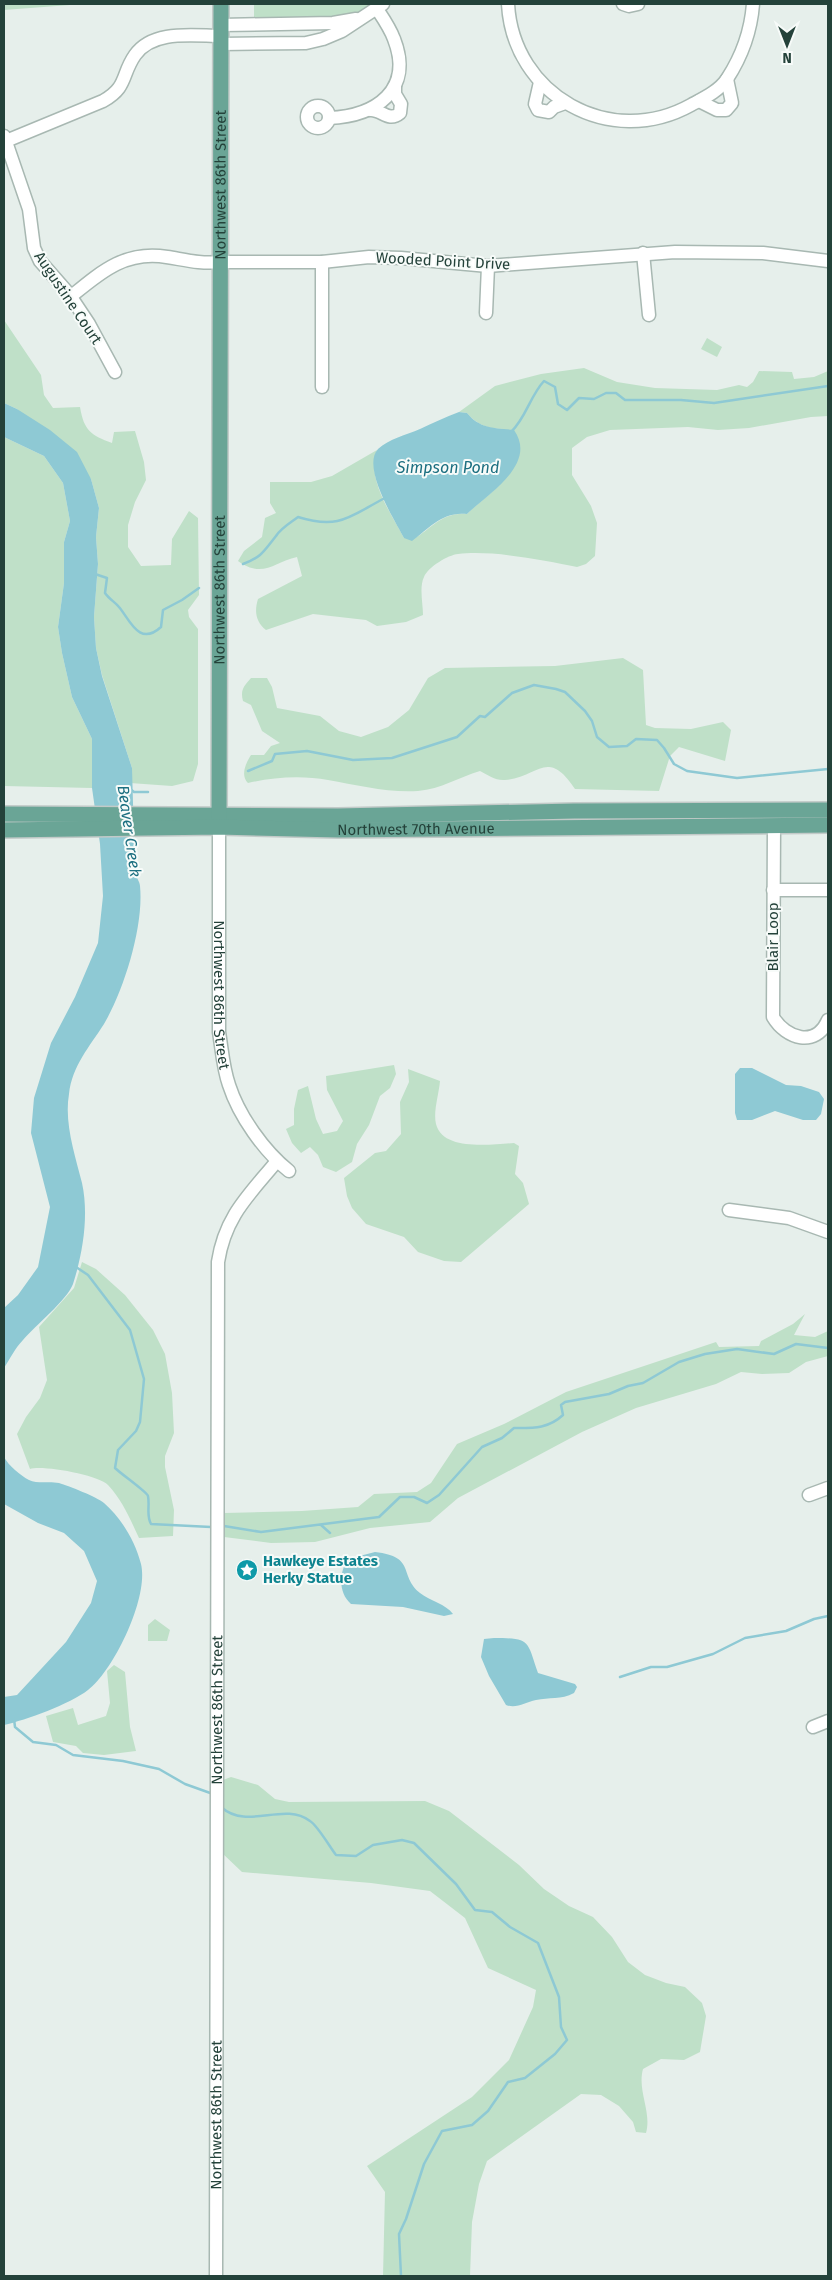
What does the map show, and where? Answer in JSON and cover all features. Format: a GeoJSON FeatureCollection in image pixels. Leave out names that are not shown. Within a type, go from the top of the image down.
{"type":"FeatureCollection","features":[{"type":"Feature","properties":{"kind":"main road","name":"Northwest 86th Street"},"geometry":{"type":"LineString","coordinates":[[218,822],[221,4]]}},
{"type":"Feature","properties":{"kind":"main road","name":"Northwest 70th Avenue"},"geometry":{"type":"LineString","coordinates":[[4,814],[70,822],[218,822],[603,811],[828,810]]}},
{"type":"Feature","properties":{"kind":"main road","name":"Northwest 70th Avenue"},"geometry":{"type":"LineString","coordinates":[[4,830],[70,822]]}},
{"type":"Feature","properties":{"kind":"main road","name":"Northwest 70th Avenue"},"geometry":{"type":"LineString","coordinates":[[218,822],[338,830],[828,825]]}},
{"type":"Feature","properties":{"kind":"street"},"geometry":{"type":"LineString","coordinates":[[508,4],[511,30],[517,45],[523,59],[540,82],[565,103],[585,113],[623,121],[655,119],[677,112],[714,92],[727,79],[748,36],[753,4]]}},
{"type":"Feature","properties":{"kind":"street"},"geometry":{"type":"LineString","coordinates":[[623,4],[629,6],[638,4]]}},
{"type":"Feature","properties":{"kind":"street"},"geometry":{"type":"LineString","coordinates":[[221,35],[306,43],[323,39],[342,31],[358,18],[380,6],[398,51],[399,61],[395,94],[401,104],[400,113],[392,117],[388,117],[378,110],[370,110]]}},
{"type":"Feature","properties":{"kind":"street"},"geometry":{"type":"LineString","coordinates":[[5,138],[103,101],[116,94],[135,55],[148,43],[168,36],[221,35],[333,23],[358,18]]}},
{"type":"Feature","properties":{"kind":"street"},"geometry":{"type":"LineString","coordinates":[[699,101],[717,110],[726,110],[732,102],[727,79]]}},
{"type":"Feature","properties":{"kind":"street"},"geometry":{"type":"LineString","coordinates":[[540,82],[534,104],[538,110],[549,112],[554,107],[565,103]]}},
{"type":"Feature","properties":{"kind":"street"},"geometry":{"type":"LineString","coordinates":[[330,118],[354,116],[370,110],[384,100],[395,86]]}},
{"type":"Feature","properties":{"kind":"street","name":"Augustine Court"},"geometry":{"type":"LineString","coordinates":[[5,138],[29,208],[34,248],[40,261],[68,294],[89,324],[115,372]]}},
{"type":"Feature","properties":{"kind":"street"},"geometry":{"type":"LineString","coordinates":[[644,253],[649,315]]}},
{"type":"Feature","properties":{"kind":"street","name":"Wooded Point Drive"},"geometry":{"type":"LineString","coordinates":[[68,294],[74,294],[99,274],[121,260],[142,256],[165,257],[191,263],[322,262],[347,258],[393,258],[488,266],[558,262],[644,253],[763,253],[828,261]]}},
{"type":"Feature","properties":{"kind":"street"},"geometry":{"type":"LineString","coordinates":[[322,262],[322,387]]}},
{"type":"Feature","properties":{"kind":"street"},"geometry":{"type":"LineString","coordinates":[[486,313],[488,266]]}},
{"type":"Feature","properties":{"kind":"street"},"geometry":{"type":"LineString","coordinates":[[602,826],[603,811]]}},
{"type":"Feature","properties":{"kind":"street","name":"Northwest 86th Street"},"geometry":{"type":"LineString","coordinates":[[218,822],[219,1032],[223,1062],[230,1086],[240,1107],[277,1161],[289,1171]]}},
{"type":"Feature","properties":{"kind":"street","name":"Blair Loop"},"geometry":{"type":"LineString","coordinates":[[774,826],[773,1017],[778,1025],[797,1036],[811,1038],[819,1034],[828,1020]]}},
{"type":"Feature","properties":{"kind":"street"},"geometry":{"type":"LineString","coordinates":[[773,890],[828,890]]}},
{"type":"Feature","properties":{"kind":"street","name":"Northwest 86th Street"},"geometry":{"type":"LineString","coordinates":[[216,2276],[218,1262],[220,1245],[231,1218],[277,1161]]}},
{"type":"Feature","properties":{"kind":"street"},"geometry":{"type":"LineString","coordinates":[[729,1210],[789,1218],[828,1232]]}},
{"type":"Feature","properties":{"kind":"street"},"geometry":{"type":"LineString","coordinates":[[809,1495],[828,1488]]}},
{"type":"Feature","properties":{"kind":"street"},"geometry":{"type":"LineString","coordinates":[[813,1727],[828,1721]]}},
{"type":"Feature","properties":{"kind":"green space"},"geometry":{"type":"Polygon","coordinates":[[[4,4],[83,4],[4,10],[4,4]]]}},
{"type":"Feature","properties":{"kind":"green space"},"geometry":{"type":"Polygon","coordinates":[[[254,4],[376,4],[360,14],[346,19],[254,20],[254,4]]]}},
{"type":"Feature","properties":{"kind":"green space"},"geometry":{"type":"Polygon","coordinates":[[[4,320],[41,375],[44,395],[53,408],[80,407],[86,427],[94,434],[112,443],[114,432],[135,431],[144,462],[146,480],[135,502],[128,525],[128,547],[141,566],[171,565],[172,539],[189,511],[198,518],[199,595],[188,610],[189,617],[198,629],[198,764],[193,781],[172,786],[130,783],[132,768],[102,675],[96,648],[94,617],[98,564],[96,537],[99,508],[91,479],[17,409],[4,403],[4,320]]]}},
{"type":"Feature","properties":{"kind":"green space"},"geometry":{"type":"Polygon","coordinates":[[[707,338],[722,347],[717,357],[701,349],[707,338]]]}},
{"type":"Feature","properties":{"kind":"green space"},"geometry":{"type":"Polygon","coordinates":[[[584,368],[617,382],[655,388],[717,390],[739,385],[747,387],[753,382],[759,371],[792,372],[794,379],[814,377],[828,371],[828,416],[811,417],[749,428],[718,430],[688,427],[610,430],[587,437],[572,448],[572,475],[591,506],[597,523],[595,556],[586,564],[577,567],[486,553],[458,554],[439,562],[426,573],[422,586],[423,615],[406,622],[377,626],[366,620],[313,614],[266,630],[260,624],[256,612],[258,599],[302,576],[297,557],[262,569],[255,569],[238,561],[244,551],[262,537],[265,518],[276,513],[270,503],[270,482],[311,482],[332,476],[377,450],[374,461],[377,484],[387,507],[404,538],[417,537],[447,517],[467,514],[503,481],[504,429],[483,426],[467,413],[459,412],[495,386],[541,374],[584,368]]]}},
{"type":"Feature","properties":{"kind":"green space"},"geometry":{"type":"Polygon","coordinates":[[[4,437],[44,456],[63,483],[70,521],[64,542],[64,583],[58,627],[72,697],[92,739],[92,788],[4,786],[4,437]]]}},
{"type":"Feature","properties":{"kind":"green space"},"geometry":{"type":"Polygon","coordinates":[[[623,658],[643,670],[646,725],[655,728],[691,729],[723,722],[731,730],[725,761],[679,747],[670,756],[659,791],[575,789],[565,776],[549,767],[505,780],[495,779],[480,771],[442,785],[418,791],[384,790],[328,780],[298,777],[267,779],[248,783],[244,776],[246,765],[251,755],[264,755],[271,746],[280,743],[262,731],[251,705],[243,701],[243,688],[251,678],[267,678],[272,687],[277,708],[320,716],[339,731],[361,737],[388,727],[409,710],[428,678],[445,668],[555,666],[623,658]]]}},
{"type":"Feature","properties":{"kind":"green space"},"geometry":{"type":"Polygon","coordinates":[[[394,1065],[396,1074],[390,1088],[380,1096],[369,1125],[357,1144],[352,1162],[336,1172],[323,1167],[318,1155],[310,1147],[301,1153],[292,1143],[286,1129],[294,1125],[294,1109],[298,1090],[308,1086],[316,1119],[323,1134],[337,1131],[343,1121],[327,1090],[326,1076],[394,1065]]]}},
{"type":"Feature","properties":{"kind":"green space"},"geometry":{"type":"Polygon","coordinates":[[[408,1069],[440,1081],[435,1119],[441,1133],[448,1139],[458,1143],[482,1145],[514,1143],[519,1146],[515,1174],[523,1183],[529,1204],[461,1262],[444,1261],[418,1252],[404,1237],[366,1224],[352,1208],[347,1196],[344,1178],[375,1153],[386,1151],[401,1134],[400,1102],[409,1082],[408,1069]]]}},
{"type":"Feature","properties":{"kind":"green space"},"geometry":{"type":"Polygon","coordinates":[[[82,1262],[96,1269],[125,1295],[153,1330],[165,1354],[172,1393],[174,1433],[165,1456],[165,1467],[174,1510],[173,1536],[139,1538],[118,1497],[102,1481],[82,1474],[46,1468],[30,1469],[17,1434],[26,1417],[40,1398],[47,1380],[39,1327],[74,1288],[82,1262]]]}},
{"type":"Feature","properties":{"kind":"green space"},"geometry":{"type":"Polygon","coordinates":[[[805,1314],[794,1335],[815,1337],[828,1331],[828,1356],[806,1362],[789,1373],[762,1374],[741,1372],[716,1384],[636,1408],[582,1432],[458,1498],[430,1522],[370,1528],[315,1542],[271,1543],[224,1537],[224,1513],[358,1507],[374,1494],[417,1492],[431,1483],[457,1444],[504,1424],[566,1392],[716,1342],[719,1347],[759,1346],[761,1341],[793,1324],[805,1314]]]}},
{"type":"Feature","properties":{"kind":"green space"},"geometry":{"type":"Polygon","coordinates":[[[155,1619],[170,1630],[167,1641],[148,1641],[148,1625],[155,1619]]]}},
{"type":"Feature","properties":{"kind":"green space"},"geometry":{"type":"Polygon","coordinates":[[[114,1665],[125,1672],[130,1727],[136,1751],[104,1755],[83,1753],[76,1746],[53,1742],[46,1716],[73,1708],[78,1725],[106,1716],[110,1703],[107,1671],[114,1665]]]}},
{"type":"Feature","properties":{"kind":"green space"},"geometry":{"type":"Polygon","coordinates":[[[231,1777],[258,1785],[275,1799],[289,1802],[425,1801],[449,1811],[519,1865],[544,1889],[569,1906],[593,1917],[612,1937],[628,1962],[645,1975],[666,1983],[685,1987],[702,2003],[706,2016],[700,2052],[684,2060],[661,2059],[643,2069],[642,2085],[647,2117],[646,2133],[636,2132],[633,2122],[619,2106],[601,2095],[581,2094],[487,2161],[479,2184],[472,2222],[470,2276],[383,2276],[385,2192],[367,2166],[472,2097],[509,2060],[533,2007],[536,1990],[488,1968],[465,1918],[430,1891],[371,1883],[242,1872],[222,1853],[223,1780],[231,1777]]]}},
{"type":"Feature","properties":{"kind":"water","name":"Beaver Creek"},"geometry":{"type":"Polygon","coordinates":[[[4,403],[50,430],[77,452],[91,479],[99,508],[96,537],[98,564],[94,617],[96,648],[102,676],[132,768],[135,873],[140,884],[140,902],[136,938],[119,994],[104,1024],[78,1065],[69,1094],[69,1128],[82,1183],[85,1208],[84,1234],[77,1272],[70,1290],[64,1298],[20,1343],[4,1368],[4,1308],[18,1295],[38,1267],[50,1207],[31,1133],[34,1098],[51,1043],[75,997],[98,943],[103,896],[100,844],[92,788],[92,739],[72,697],[58,627],[64,583],[64,542],[70,521],[63,483],[44,456],[4,437],[4,403]]]}},
{"type":"Feature","properties":{"kind":"water","name":"Simpson Pond"},"geometry":{"type":"Polygon","coordinates":[[[459,412],[467,413],[477,422],[488,427],[514,430],[520,443],[520,455],[507,477],[467,514],[451,515],[444,518],[412,541],[404,538],[387,507],[376,481],[374,457],[378,449],[387,442],[459,412]]]}},
{"type":"Feature","properties":{"kind":"water"},"geometry":{"type":"Polygon","coordinates":[[[740,1068],[752,1068],[786,1085],[801,1086],[819,1092],[824,1099],[821,1114],[816,1120],[803,1120],[775,1111],[752,1120],[737,1120],[735,1113],[735,1074],[740,1068]]]}},
{"type":"Feature","properties":{"kind":"water"},"geometry":{"type":"Polygon","coordinates":[[[4,1457],[15,1470],[29,1480],[59,1483],[104,1503],[117,1516],[131,1539],[141,1564],[142,1578],[135,1613],[127,1632],[108,1667],[98,1680],[88,1690],[70,1701],[36,1715],[4,1725],[4,1697],[17,1695],[66,1642],[91,1603],[97,1581],[84,1551],[64,1533],[38,1523],[4,1504],[4,1457]]]}},
{"type":"Feature","properties":{"kind":"water"},"geometry":{"type":"Polygon","coordinates":[[[375,1552],[397,1558],[402,1562],[413,1586],[420,1593],[453,1614],[444,1616],[403,1607],[351,1604],[344,1594],[341,1582],[345,1564],[348,1559],[375,1552]]]}},
{"type":"Feature","properties":{"kind":"water"},"geometry":{"type":"Polygon","coordinates":[[[484,1639],[515,1639],[526,1644],[532,1654],[538,1673],[575,1684],[577,1687],[574,1693],[560,1698],[536,1700],[517,1706],[506,1705],[489,1676],[481,1657],[484,1639]]]}},
{"type":"Feature","properties":{"kind":"waterway"},"geometry":{"type":"LineString","coordinates":[[511,432],[521,420],[535,393],[544,381],[555,387],[558,404],[567,410],[579,398],[594,399],[606,393],[616,393],[625,400],[681,400],[714,403],[828,386]]}},
{"type":"Feature","properties":{"kind":"waterway"},"geometry":{"type":"LineString","coordinates":[[243,564],[259,556],[280,530],[298,517],[312,521],[335,521],[353,515],[385,498]]}},
{"type":"Feature","properties":{"kind":"waterway"},"geometry":{"type":"LineString","coordinates":[[95,574],[107,578],[105,593],[136,629],[141,633],[147,634],[161,627],[163,610],[199,588]]}},
{"type":"Feature","properties":{"kind":"waterway"},"geometry":{"type":"LineString","coordinates":[[248,771],[272,761],[275,754],[307,751],[353,760],[392,758],[457,737],[480,716],[485,717],[512,693],[534,685],[565,692],[585,711],[592,721],[597,737],[609,747],[627,746],[636,739],[657,740],[674,764],[687,771],[737,778],[828,769]]}},
{"type":"Feature","properties":{"kind":"waterway","name":"Beaver Creek"},"geometry":{"type":"LineString","coordinates":[[129,788],[134,792],[148,792]]}},
{"type":"Feature","properties":{"kind":"waterway"},"geometry":{"type":"LineString","coordinates":[[76,1267],[88,1275],[130,1330],[144,1379],[140,1422],[136,1431],[118,1450],[115,1468],[148,1496],[151,1524],[211,1527]]}},
{"type":"Feature","properties":{"kind":"waterway"},"geometry":{"type":"LineString","coordinates":[[224,1526],[261,1532],[379,1517],[400,1497],[414,1497],[427,1503],[439,1495],[482,1447],[502,1438],[514,1428],[534,1428],[552,1423],[563,1415],[561,1405],[565,1402],[609,1394],[628,1386],[643,1383],[679,1362],[705,1354],[737,1349],[774,1354],[796,1344],[828,1348]]}},
{"type":"Feature","properties":{"kind":"waterway"},"geometry":{"type":"LineString","coordinates":[[321,1525],[330,1533]]}},
{"type":"Feature","properties":{"kind":"waterway"},"geometry":{"type":"LineString","coordinates":[[620,1677],[651,1667],[667,1667],[713,1654],[745,1638],[786,1631],[814,1619],[828,1616]]}},
{"type":"Feature","properties":{"kind":"waterway"},"geometry":{"type":"LineString","coordinates":[[14,1719],[15,1727],[33,1742],[56,1745],[73,1755],[123,1761],[159,1769],[185,1784],[213,1794]]}},
{"type":"Feature","properties":{"kind":"waterway"},"geometry":{"type":"LineString","coordinates":[[221,1807],[231,1814],[243,1816],[254,1817],[277,1814],[300,1816],[313,1824],[336,1855],[356,1856],[373,1845],[402,1840],[414,1843],[456,1884],[475,1910],[492,1912],[510,1927],[538,1943],[559,1997],[561,2027],[567,2040],[555,2054],[525,2078],[508,2082],[488,2111],[472,2125],[442,2131],[424,2164],[406,2219],[399,2234],[401,2276]]}},
{"type":"Feature","properties":{"kind":"place","name":"Hawkeye Estates Herky Statue"},"geometry":{"type":"Point","coordinates":[247,1570]}}]}
